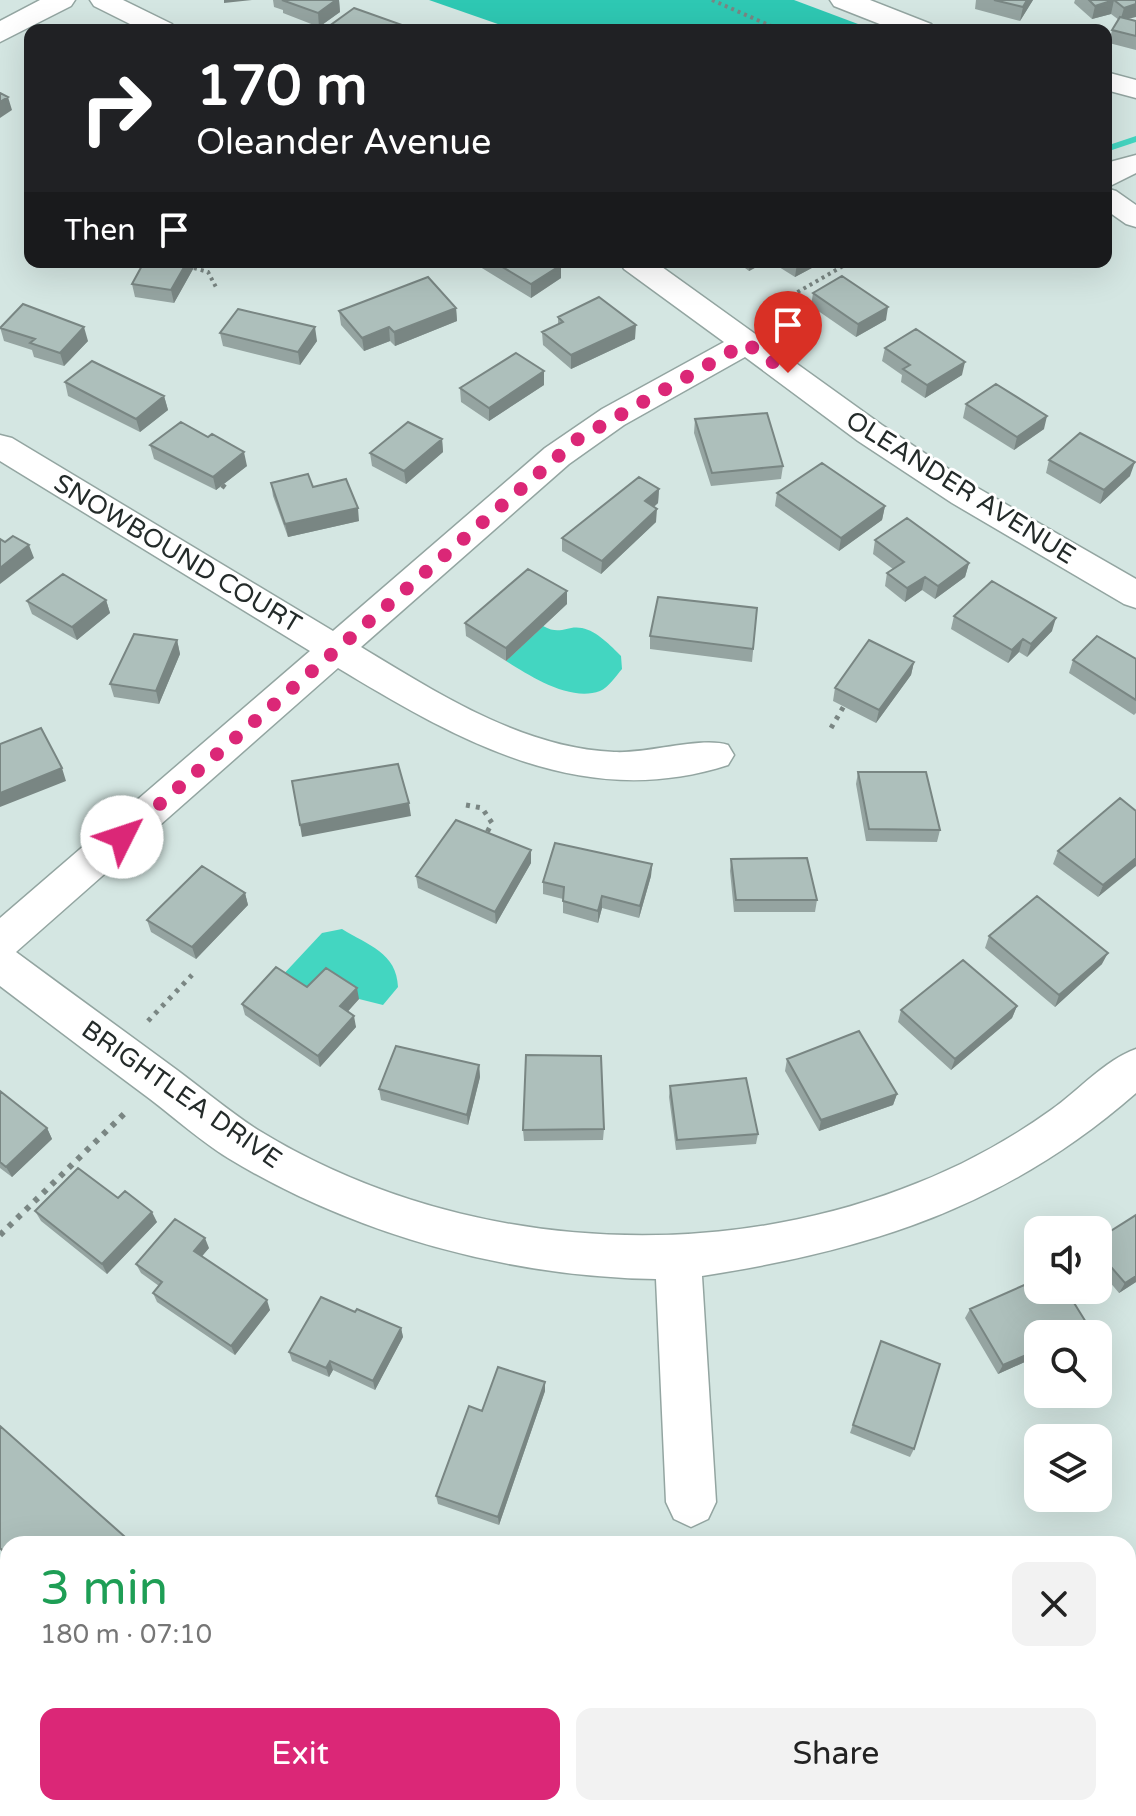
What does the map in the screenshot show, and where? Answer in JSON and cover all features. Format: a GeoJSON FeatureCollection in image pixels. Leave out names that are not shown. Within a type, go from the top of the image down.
{"type":"FeatureCollection","features":[{"type":"Feature","properties":{"kind":"street"},"geometry":{"type":"LineString","coordinates":[[0,33],[61,0]]}},
{"type":"Feature","properties":{"kind":"street"},"geometry":{"type":"LineString","coordinates":[[103,0],[151,24]]}},
{"type":"Feature","properties":{"kind":"street"},"geometry":{"type":"LineString","coordinates":[[844,0],[906,24]]}},
{"type":"Feature","properties":{"kind":"street"},"geometry":{"type":"LineString","coordinates":[[1112,83],[1136,89]]}},
{"type":"Feature","properties":{"kind":"street"},"geometry":{"type":"LineString","coordinates":[[1112,172],[1136,164]]}},
{"type":"Feature","properties":{"kind":"street"},"geometry":{"type":"LineString","coordinates":[[1112,201],[1136,218]]}},
{"type":"Feature","properties":{"kind":"street","name":"OLEANDER AVENUE"},"geometry":{"type":"LineString","coordinates":[[645,268],[751,330],[870,433],[964,495],[1136,595]]}},
{"type":"Feature","properties":{"kind":"street"},"geometry":{"type":"LineString","coordinates":[[0,942],[578,439],[751,330]]}},
{"type":"Feature","properties":{"kind":"street","name":"SNOWBOUND COURT"},"geometry":{"type":"LineString","coordinates":[[0,446],[337,650],[459,720],[554,755],[608,766],[642,767],[715,755]]}},
{"type":"Feature","properties":{"kind":"street","name":"BRIGHTLEA DRIVE"},"geometry":{"type":"LineString","coordinates":[[0,963],[242,1143],[323,1186],[409,1218],[516,1244],[589,1255],[678,1258],[792,1241],[869,1223],[920,1206],[968,1185],[1050,1138],[1136,1067]]}},
{"type":"Feature","properties":{"kind":"street"},"geometry":{"type":"LineString","coordinates":[[678,1258],[691,1502]]}},
{"type":"Feature","properties":{"kind":"path"},"geometry":{"type":"LineString","coordinates":[[712,0],[766,24]]}},
{"type":"Feature","properties":{"kind":"path"},"geometry":{"type":"LineString","coordinates":[[194,268],[208,272],[217,289]]}},
{"type":"Feature","properties":{"kind":"path"},"geometry":{"type":"LineString","coordinates":[[751,330],[841,268]]}},
{"type":"Feature","properties":{"kind":"path"},"geometry":{"type":"LineString","coordinates":[[222,485],[230,491]]}},
{"type":"Feature","properties":{"kind":"path"},"geometry":{"type":"LineString","coordinates":[[831,728],[844,706]]}},
{"type":"Feature","properties":{"kind":"path"},"geometry":{"type":"LineString","coordinates":[[466,805],[482,808],[492,823],[481,843]]}},
{"type":"Feature","properties":{"kind":"path"},"geometry":{"type":"LineString","coordinates":[[148,1021],[192,975]]}},
{"type":"Feature","properties":{"kind":"path"},"geometry":{"type":"LineString","coordinates":[[0,1235],[125,1113]]}},
{"type":"Feature","properties":{"kind":"shaded area"},"geometry":{"type":"Polygon","coordinates":[[[429,0],[794,0],[858,24],[498,24],[429,0]]]}},
{"type":"Feature","properties":{"kind":"shaded area"},"geometry":{"type":"Polygon","coordinates":[[[543,626],[554,630],[582,628],[593,632],[621,656],[622,669],[600,691],[576,693],[551,686],[506,661],[543,626]]]}},
{"type":"Feature","properties":{"kind":"shaded area"},"geometry":{"type":"Polygon","coordinates":[[[342,929],[371,945],[392,966],[398,987],[383,1005],[359,999],[328,980],[309,998],[279,979],[322,933],[342,929]]]}},
{"type":"Feature","properties":{"kind":"building"},"geometry":{"type":"Polygon","coordinates":[[[282,0],[336,0],[318,13],[282,0]]]}},
{"type":"Feature","properties":{"kind":"building"},"geometry":{"type":"Polygon","coordinates":[[[994,0],[1027,0],[1023,7],[994,0]]]}},
{"type":"Feature","properties":{"kind":"building"},"geometry":{"type":"Polygon","coordinates":[[[1089,0],[1114,0],[1095,6],[1089,0]]]}},
{"type":"Feature","properties":{"kind":"building"},"geometry":{"type":"Polygon","coordinates":[[[1114,0],[1136,0],[1136,4],[1124,8],[1114,0]]]}},
{"type":"Feature","properties":{"kind":"building"},"geometry":{"type":"Polygon","coordinates":[[[354,8],[399,24],[332,24],[354,8]]]}},
{"type":"Feature","properties":{"kind":"building"},"geometry":{"type":"Polygon","coordinates":[[[1120,17],[1136,21],[1136,36],[1112,30],[1120,17]]]}},
{"type":"Feature","properties":{"kind":"building"},"geometry":{"type":"Polygon","coordinates":[[[141,268],[184,268],[171,290],[132,284],[141,268]]]}},
{"type":"Feature","properties":{"kind":"building"},"geometry":{"type":"Polygon","coordinates":[[[504,268],[556,268],[531,284],[504,268]]]}},
{"type":"Feature","properties":{"kind":"building"},"geometry":{"type":"Polygon","coordinates":[[[842,276],[888,307],[858,324],[813,293],[842,276]]]}},
{"type":"Feature","properties":{"kind":"building"},"geometry":{"type":"Polygon","coordinates":[[[428,277],[456,308],[394,332],[389,327],[362,338],[339,311],[428,277]]]}},
{"type":"Feature","properties":{"kind":"building"},"geometry":{"type":"Polygon","coordinates":[[[599,297],[636,325],[571,355],[542,332],[563,322],[558,317],[599,297]]]}},
{"type":"Feature","properties":{"kind":"building"},"geometry":{"type":"Polygon","coordinates":[[[23,304],[84,327],[60,353],[30,343],[35,339],[0,328],[23,304]]]}},
{"type":"Feature","properties":{"kind":"building"},"geometry":{"type":"Polygon","coordinates":[[[238,309],[315,327],[298,352],[220,333],[238,309]]]}},
{"type":"Feature","properties":{"kind":"building"},"geometry":{"type":"Polygon","coordinates":[[[916,329],[965,362],[927,385],[903,369],[910,365],[885,348],[916,329]]]}},
{"type":"Feature","properties":{"kind":"building"},"geometry":{"type":"Polygon","coordinates":[[[516,353],[544,371],[489,408],[460,388],[516,353]]]}},
{"type":"Feature","properties":{"kind":"building"},"geometry":{"type":"Polygon","coordinates":[[[92,361],[164,396],[136,419],[65,382],[92,361]]]}},
{"type":"Feature","properties":{"kind":"building"},"geometry":{"type":"Polygon","coordinates":[[[996,384],[1047,416],[1017,437],[966,404],[996,384]]]}},
{"type":"Feature","properties":{"kind":"building"},"geometry":{"type":"Polygon","coordinates":[[[767,413],[783,466],[712,473],[695,419],[767,413]]]}},
{"type":"Feature","properties":{"kind":"building"},"geometry":{"type":"Polygon","coordinates":[[[181,422],[208,437],[212,434],[244,452],[213,477],[150,445],[181,422]]]}},
{"type":"Feature","properties":{"kind":"building"},"geometry":{"type":"Polygon","coordinates":[[[408,422],[442,439],[404,471],[370,453],[408,422]]]}},
{"type":"Feature","properties":{"kind":"building"},"geometry":{"type":"Polygon","coordinates":[[[1080,433],[1135,462],[1104,490],[1049,460],[1080,433]]]}},
{"type":"Feature","properties":{"kind":"building"},"geometry":{"type":"Polygon","coordinates":[[[822,463],[885,506],[841,538],[777,493],[822,463]]]}},
{"type":"Feature","properties":{"kind":"building"},"geometry":{"type":"Polygon","coordinates":[[[308,474],[313,487],[346,479],[358,508],[285,524],[271,483],[308,474]]]}},
{"type":"Feature","properties":{"kind":"building"},"geometry":{"type":"Polygon","coordinates":[[[639,477],[659,489],[645,501],[657,509],[602,561],[562,538],[639,477]]]}},
{"type":"Feature","properties":{"kind":"building"},"geometry":{"type":"Polygon","coordinates":[[[907,518],[969,563],[938,586],[925,577],[907,588],[887,573],[904,562],[875,540],[907,518]]]}},
{"type":"Feature","properties":{"kind":"building"},"geometry":{"type":"Polygon","coordinates":[[[13,536],[29,545],[0,568],[0,539],[5,542],[13,536]]]}},
{"type":"Feature","properties":{"kind":"building"},"geometry":{"type":"Polygon","coordinates":[[[528,569],[567,591],[506,648],[465,623],[528,569]]]}},
{"type":"Feature","properties":{"kind":"building"},"geometry":{"type":"Polygon","coordinates":[[[63,574],[106,600],[72,627],[27,601],[63,574]]]}},
{"type":"Feature","properties":{"kind":"building"},"geometry":{"type":"Polygon","coordinates":[[[992,581],[1056,618],[1031,644],[1023,639],[1012,650],[954,616],[992,581]]]}},
{"type":"Feature","properties":{"kind":"building"},"geometry":{"type":"Polygon","coordinates":[[[658,597],[757,608],[753,649],[650,636],[658,597]]]}},
{"type":"Feature","properties":{"kind":"building"},"geometry":{"type":"Polygon","coordinates":[[[134,634],[177,640],[156,691],[110,684],[134,634]]]}},
{"type":"Feature","properties":{"kind":"building"},"geometry":{"type":"Polygon","coordinates":[[[1097,636],[1136,659],[1136,700],[1073,660],[1097,636]]]}},
{"type":"Feature","properties":{"kind":"building"},"geometry":{"type":"Polygon","coordinates":[[[869,640],[914,662],[879,710],[835,688],[869,640]]]}},
{"type":"Feature","properties":{"kind":"building"},"geometry":{"type":"Polygon","coordinates":[[[41,728],[62,768],[0,793],[0,744],[41,728]]]}},
{"type":"Feature","properties":{"kind":"building"},"geometry":{"type":"Polygon","coordinates":[[[398,764],[409,803],[300,825],[292,781],[398,764]]]}},
{"type":"Feature","properties":{"kind":"building"},"geometry":{"type":"Polygon","coordinates":[[[858,772],[926,772],[940,830],[869,829],[858,772]]]}},
{"type":"Feature","properties":{"kind":"building"},"geometry":{"type":"Polygon","coordinates":[[[1120,798],[1136,811],[1136,858],[1103,885],[1058,851],[1120,798]]]}},
{"type":"Feature","properties":{"kind":"building"},"geometry":{"type":"Polygon","coordinates":[[[456,820],[531,850],[495,912],[416,876],[456,820]]]}},
{"type":"Feature","properties":{"kind":"building"},"geometry":{"type":"Polygon","coordinates":[[[555,843],[652,864],[640,906],[602,896],[598,911],[563,901],[564,887],[543,882],[555,843]]]}},
{"type":"Feature","properties":{"kind":"building"},"geometry":{"type":"Polygon","coordinates":[[[807,858],[817,900],[736,900],[731,859],[807,858]]]}},
{"type":"Feature","properties":{"kind":"building"},"geometry":{"type":"Polygon","coordinates":[[[202,866],[245,893],[192,947],[147,920],[202,866]]]}},
{"type":"Feature","properties":{"kind":"building"},"geometry":{"type":"Polygon","coordinates":[[[1037,896],[1108,953],[1059,995],[989,936],[1037,896]]]}},
{"type":"Feature","properties":{"kind":"building"},"geometry":{"type":"Polygon","coordinates":[[[963,960],[1017,1006],[955,1059],[901,1010],[963,960]]]}},
{"type":"Feature","properties":{"kind":"building"},"geometry":{"type":"Polygon","coordinates":[[[276,967],[307,987],[326,968],[357,988],[340,1006],[354,1016],[318,1056],[242,1004],[276,967]]]}},
{"type":"Feature","properties":{"kind":"building"},"geometry":{"type":"Polygon","coordinates":[[[859,1031],[897,1094],[821,1120],[787,1059],[859,1031]]]}},
{"type":"Feature","properties":{"kind":"building"},"geometry":{"type":"Polygon","coordinates":[[[396,1046],[479,1065],[467,1115],[379,1089],[396,1046]]]}},
{"type":"Feature","properties":{"kind":"building"},"geometry":{"type":"Polygon","coordinates":[[[526,1055],[601,1056],[604,1129],[523,1130],[526,1055]]]}},
{"type":"Feature","properties":{"kind":"building"},"geometry":{"type":"Polygon","coordinates":[[[746,1078],[758,1134],[677,1140],[670,1086],[746,1078]]]}},
{"type":"Feature","properties":{"kind":"building"},"geometry":{"type":"Polygon","coordinates":[[[0,1091],[47,1128],[6,1167],[0,1162],[0,1091]]]}},
{"type":"Feature","properties":{"kind":"building"},"geometry":{"type":"Polygon","coordinates":[[[78,1168],[118,1198],[125,1191],[152,1212],[102,1264],[35,1211],[78,1168]]]}},
{"type":"Feature","properties":{"kind":"building"},"geometry":{"type":"Polygon","coordinates":[[[1136,1215],[1136,1276],[1125,1283],[1112,1268],[1112,1230],[1136,1215]]]}},
{"type":"Feature","properties":{"kind":"building"},"geometry":{"type":"Polygon","coordinates":[[[175,1219],[205,1238],[194,1251],[267,1300],[231,1346],[153,1293],[162,1282],[136,1264],[175,1219]]]}},
{"type":"Feature","properties":{"kind":"building"},"geometry":{"type":"Polygon","coordinates":[[[1024,1285],[1024,1304],[1075,1304],[1085,1320],[1024,1320],[1024,1356],[1003,1365],[970,1309],[1024,1285]]]}},
{"type":"Feature","properties":{"kind":"building"},"geometry":{"type":"Polygon","coordinates":[[[321,1297],[401,1328],[373,1381],[330,1361],[326,1368],[289,1352],[321,1297]]]}},
{"type":"Feature","properties":{"kind":"building"},"geometry":{"type":"Polygon","coordinates":[[[881,1341],[940,1364],[914,1449],[853,1425],[881,1341]]]}},
{"type":"Feature","properties":{"kind":"building"},"geometry":{"type":"Polygon","coordinates":[[[498,1367],[545,1382],[498,1517],[436,1496],[469,1406],[482,1411],[498,1367]]]}},
{"type":"Feature","properties":{"kind":"building"},"geometry":{"type":"Polygon","coordinates":[[[0,1426],[124,1536],[0,1536],[0,1426]]]}},
{"type":"Feature","properties":{"kind":"waterway"},"geometry":{"type":"LineString","coordinates":[[1112,147],[1136,139]]}},
{"type":"Feature","properties":{"kind":"route"},"geometry":{"type":"LineString","coordinates":[[122,837],[578,439],[746,343],[788,373]]}}]}
